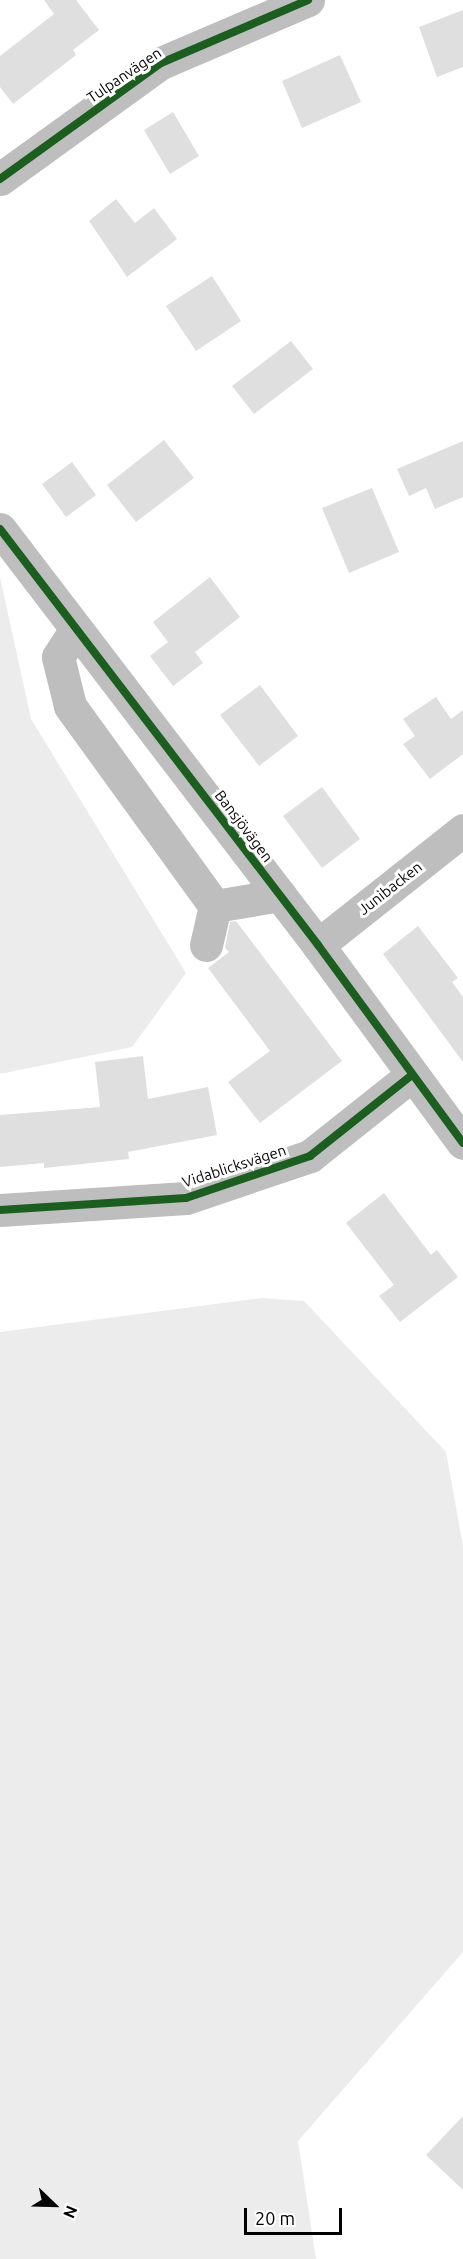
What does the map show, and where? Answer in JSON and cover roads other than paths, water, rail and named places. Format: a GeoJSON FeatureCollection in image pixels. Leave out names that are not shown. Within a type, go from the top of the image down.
{"type":"FeatureCollection","features":[{"type":"Feature","properties":{"kind":"street","name":"Tulpanvägen"},"geometry":{"type":"LineString","coordinates":[[0,179],[161,63],[308,0]]}},
{"type":"Feature","properties":{"kind":"street","name":"Bansjövägen"},"geometry":{"type":"LineString","coordinates":[[0,529],[318,945],[463,1143]]}},
{"type":"Feature","properties":{"kind":"street"},"geometry":{"type":"LineString","coordinates":[[76,629],[58,657],[70,706],[215,906],[206,945]]}},
{"type":"Feature","properties":{"kind":"street","name":"Junibacken"},"geometry":{"type":"LineString","coordinates":[[318,945],[463,830]]}},
{"type":"Feature","properties":{"kind":"street"},"geometry":{"type":"LineString","coordinates":[[215,906],[280,895]]}},
{"type":"Feature","properties":{"kind":"street","name":"Vidablicksvägen"},"geometry":{"type":"LineString","coordinates":[[0,1210],[186,1198],[310,1156],[412,1075]]}}]}
